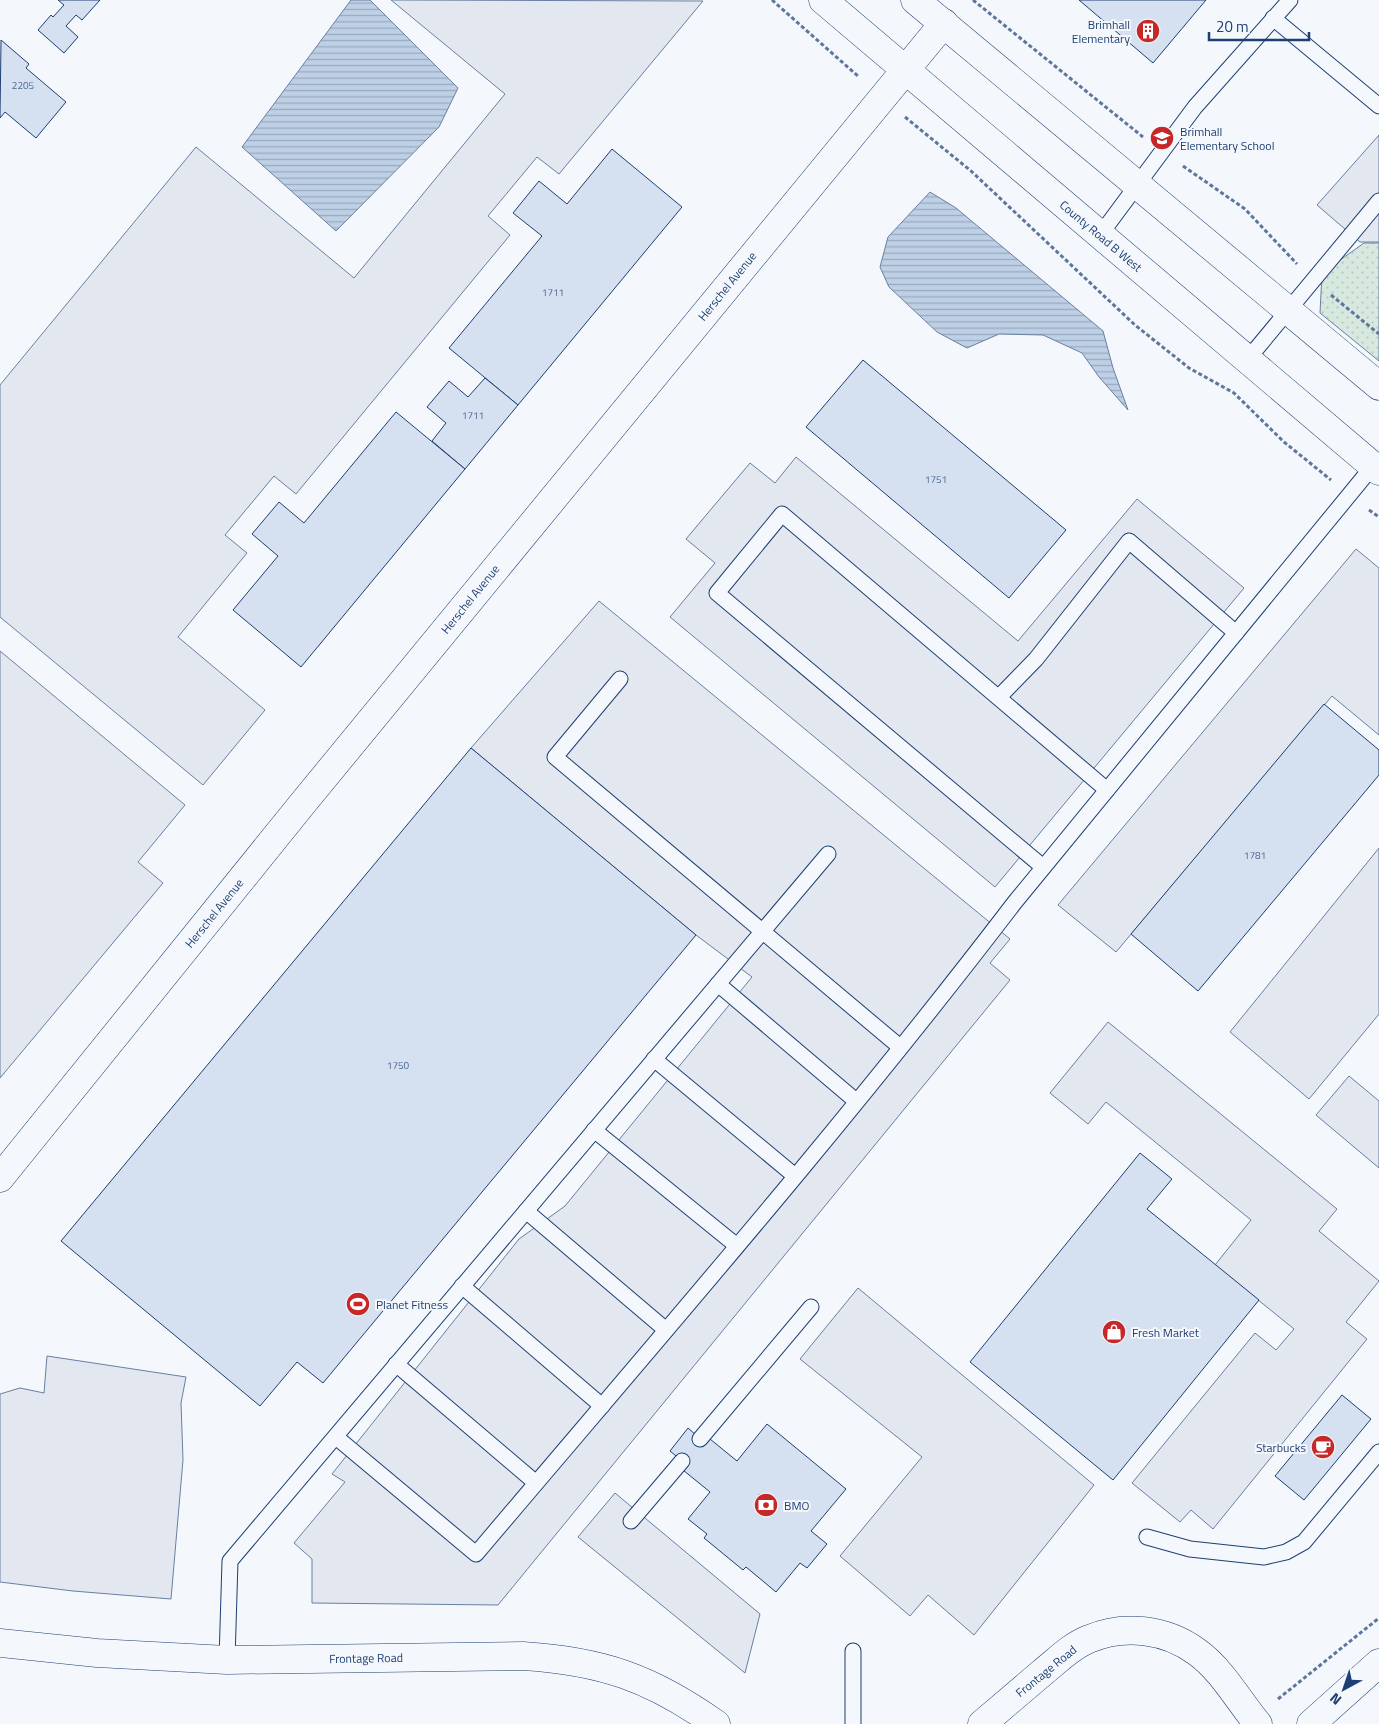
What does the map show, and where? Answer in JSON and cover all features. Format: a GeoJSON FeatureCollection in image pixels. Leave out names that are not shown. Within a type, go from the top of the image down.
{"type":"FeatureCollection","features":[{"type":"Feature","properties":{"kind":"street","name":"County Road B West"},"geometry":{"type":"LineString","coordinates":[[823,0],[1376,469]]}},
{"type":"Feature","properties":{"kind":"street"},"geometry":{"type":"LineString","coordinates":[[915,0],[1379,386]]}},
{"type":"Feature","properties":{"kind":"street","name":"Herschel Avenue"},"geometry":{"type":"LineString","coordinates":[[0,1178],[303,803],[944,23]]}},
{"type":"Feature","properties":{"kind":"street","name":"Frontage Road"},"geometry":{"type":"LineString","coordinates":[[982,1724],[1064,1655],[1088,1639],[1116,1631],[1144,1630],[1171,1637],[1197,1652],[1213,1667],[1258,1724]]}},
{"type":"Feature","properties":{"kind":"street","name":"Frontage Road"},"geometry":{"type":"LineString","coordinates":[[0,1643],[97,1653],[227,1660],[522,1656],[567,1659],[614,1670],[657,1687],[716,1724]]}},
{"type":"Feature","properties":{"kind":"street"},"geometry":{"type":"LineString","coordinates":[[1311,1724],[1379,1663]]}},
{"type":"Feature","properties":{"kind":"lane"},"geometry":{"type":"LineString","coordinates":[[1100,235],[1196,107],[1290,0]]}},
{"type":"Feature","properties":{"kind":"lane"},"geometry":{"type":"LineString","coordinates":[[1273,18],[1379,106]]}},
{"type":"Feature","properties":{"kind":"lane"},"geometry":{"type":"LineString","coordinates":[[1247,360],[1379,201]]}},
{"type":"Feature","properties":{"kind":"lane"},"geometry":{"type":"LineString","coordinates":[[336,1437],[476,1554],[737,1246],[1349,495],[1376,469]]}},
{"type":"Feature","properties":{"kind":"lane"},"geometry":{"type":"LineString","coordinates":[[1044,867],[717,593],[782,514],[1107,790]]}},
{"type":"Feature","properties":{"kind":"lane"},"geometry":{"type":"LineString","coordinates":[[999,697],[1036,659],[1129,541],[1236,633]]}},
{"type":"Feature","properties":{"kind":"lane"},"geometry":{"type":"LineString","coordinates":[[620,679],[555,758],[763,930],[900,1047]]}},
{"type":"Feature","properties":{"kind":"lane"},"geometry":{"type":"LineString","coordinates":[[227,1660],[230,1561],[828,854]]}},
{"type":"Feature","properties":{"kind":"lane"},"geometry":{"type":"LineString","coordinates":[[718,984],[856,1101]]}},
{"type":"Feature","properties":{"kind":"lane"},"geometry":{"type":"LineString","coordinates":[[654,1059],[795,1176]]}},
{"type":"Feature","properties":{"kind":"lane"},"geometry":{"type":"LineString","coordinates":[[594,1130],[737,1246]]}},
{"type":"Feature","properties":{"kind":"lane"},"geometry":{"type":"LineString","coordinates":[[526,1211],[666,1330]]}},
{"type":"Feature","properties":{"kind":"lane"},"geometry":{"type":"LineString","coordinates":[[462,1286],[602,1406]]}},
{"type":"Feature","properties":{"kind":"lane"},"geometry":{"type":"LineString","coordinates":[[700,1439],[811,1307]]}},
{"type":"Feature","properties":{"kind":"lane"},"geometry":{"type":"LineString","coordinates":[[396,1364],[536,1483]]}},
{"type":"Feature","properties":{"kind":"lane"},"geometry":{"type":"LineString","coordinates":[[1147,1537],[1199,1550],[1264,1557],[1286,1552],[1304,1542],[1379,1452]]}},
{"type":"Feature","properties":{"kind":"lane"},"geometry":{"type":"LineString","coordinates":[[631,1522],[682,1461]]}},
{"type":"Feature","properties":{"kind":"lane"},"geometry":{"type":"LineString","coordinates":[[853,1651],[853,1724]]}},
{"type":"Feature","properties":{"kind":"path"},"geometry":{"type":"LineString","coordinates":[[772,0],[850,70]]}},
{"type":"Feature","properties":{"kind":"path"},"geometry":{"type":"LineString","coordinates":[[973,0],[1162,151],[1245,209],[1313,280],[1379,334]]}},
{"type":"Feature","properties":{"kind":"path"},"geometry":{"type":"LineString","coordinates":[[920,129],[971,171],[1135,325],[1189,368],[1234,393],[1284,442],[1379,517]]}},
{"type":"Feature","properties":{"kind":"path"},"geometry":{"type":"LineString","coordinates":[[1299,1682],[1379,1618]]}},
{"type":"Feature","properties":{"kind":"shaded area"},"geometry":{"type":"Polygon","coordinates":[[[391,0],[703,1],[559,174],[537,157],[488,216],[510,235],[296,494],[274,476],[225,535],[247,553],[178,637],[265,710],[203,785],[0,617],[0,385],[196,147],[354,278],[505,94],[391,0]]]}},
{"type":"Feature","properties":{"kind":"shaded area"},"geometry":{"type":"Polygon","coordinates":[[[1379,135],[1379,242],[1360,242],[1317,205],[1379,135]]]}},
{"type":"Feature","properties":{"kind":"shaded area"},"geometry":{"type":"Polygon","coordinates":[[[1364,243],[1379,243],[1379,361],[1320,313],[1322,273],[1364,243]]]}},
{"type":"Feature","properties":{"kind":"shaded area"},"geometry":{"type":"Polygon","coordinates":[[[796,457],[1018,641],[1137,499],[1244,588],[995,887],[670,617],[715,563],[686,539],[750,463],[775,483],[796,457]]]}},
{"type":"Feature","properties":{"kind":"shaded area"},"geometry":{"type":"Polygon","coordinates":[[[1356,549],[1379,568],[1379,735],[1332,696],[1116,952],[1058,905],[1356,549]]]}},
{"type":"Feature","properties":{"kind":"shaded area"},"geometry":{"type":"Polygon","coordinates":[[[599,601],[1010,939],[990,963],[1010,980],[498,1605],[312,1603],[312,1559],[294,1543],[345,1482],[332,1474],[519,1239],[565,1206],[752,977],[696,935],[471,748],[599,601]]]}},
{"type":"Feature","properties":{"kind":"shaded area"},"geometry":{"type":"Polygon","coordinates":[[[0,651],[185,805],[138,862],[163,883],[0,1078],[0,651]]]}},
{"type":"Feature","properties":{"kind":"shaded area"},"geometry":{"type":"Polygon","coordinates":[[[1379,848],[1379,1014],[1309,1099],[1230,1032],[1379,848]]]}},
{"type":"Feature","properties":{"kind":"shaded area"},"geometry":{"type":"Polygon","coordinates":[[[1108,1022],[1337,1209],[1319,1231],[1379,1281],[1346,1322],[1367,1339],[1213,1529],[1191,1510],[1180,1522],[1132,1483],[1255,1333],[1276,1350],[1294,1329],[1215,1265],[1251,1220],[1106,1102],[1088,1124],[1050,1093],[1108,1022]]]}},
{"type":"Feature","properties":{"kind":"shaded area"},"geometry":{"type":"Polygon","coordinates":[[[1349,1076],[1379,1101],[1379,1168],[1316,1115],[1349,1076]]]}},
{"type":"Feature","properties":{"kind":"shaded area"},"geometry":{"type":"Polygon","coordinates":[[[858,1288],[1094,1485],[974,1635],[928,1595],[910,1616],[840,1556],[922,1457],[800,1359],[858,1288]]]}},
{"type":"Feature","properties":{"kind":"shaded area"},"geometry":{"type":"Polygon","coordinates":[[[47,1356],[186,1377],[181,1403],[183,1460],[171,1599],[73,1591],[0,1582],[0,1394],[20,1388],[44,1393],[47,1356]]]}},
{"type":"Feature","properties":{"kind":"shaded area"},"geometry":{"type":"Polygon","coordinates":[[[615,1493],[760,1614],[745,1673],[578,1537],[615,1493]]]}},
{"type":"Feature","properties":{"kind":"water"},"geometry":{"type":"Polygon","coordinates":[[[351,0],[370,0],[458,88],[439,127],[336,231],[242,147],[351,0]]]}},
{"type":"Feature","properties":{"kind":"water"},"geometry":{"type":"Polygon","coordinates":[[[930,192],[956,208],[1103,331],[1113,368],[1128,410],[1099,377],[1082,353],[1043,335],[999,334],[967,348],[937,332],[889,287],[880,267],[888,237],[930,192]]]}},
{"type":"Feature","properties":{"kind":"building"},"geometry":{"type":"Polygon","coordinates":[[[58,0],[100,0],[82,20],[76,15],[66,26],[78,37],[64,53],[38,30],[51,15],[53,17],[64,5],[58,0]]]}},
{"type":"Feature","properties":{"kind":"building","name":"Brimhall Elementary"},"geometry":{"type":"Polygon","coordinates":[[[1079,0],[1206,0],[1153,63],[1079,0]]]}},
{"type":"Feature","properties":{"kind":"building"},"geometry":{"type":"Polygon","coordinates":[[[1,40],[29,64],[26,68],[66,102],[36,138],[5,112],[0,118],[1,40]]]}},
{"type":"Feature","properties":{"kind":"building"},"geometry":{"type":"Polygon","coordinates":[[[612,149],[682,207],[518,405],[449,348],[542,236],[513,213],[539,181],[567,204],[612,149]]]}},
{"type":"Feature","properties":{"kind":"building"},"geometry":{"type":"Polygon","coordinates":[[[863,360],[1066,530],[1009,598],[806,427],[863,360]]]}},
{"type":"Feature","properties":{"kind":"building"},"geometry":{"type":"Polygon","coordinates":[[[485,378],[518,405],[465,469],[432,441],[446,423],[427,407],[449,381],[468,397],[485,378]]]}},
{"type":"Feature","properties":{"kind":"building"},"geometry":{"type":"Polygon","coordinates":[[[396,412],[465,469],[301,667],[233,610],[278,556],[252,534],[279,502],[304,523],[396,412]]]}},
{"type":"Feature","properties":{"kind":"building"},"geometry":{"type":"Polygon","coordinates":[[[1324,704],[1379,750],[1379,775],[1198,991],[1131,934],[1324,704]]]}},
{"type":"Feature","properties":{"kind":"building"},"geometry":{"type":"Polygon","coordinates":[[[471,748],[696,935],[323,1383],[297,1362],[260,1406],[61,1241],[471,748]]]}},
{"type":"Feature","properties":{"kind":"building"},"geometry":{"type":"Polygon","coordinates":[[[1140,1153],[1172,1179],[1147,1209],[1259,1300],[1113,1480],[970,1362],[1140,1153]]]}},
{"type":"Feature","properties":{"kind":"building","name":"Starbucks"},"geometry":{"type":"Polygon","coordinates":[[[1342,1395],[1371,1419],[1304,1500],[1275,1476],[1342,1395]]]}},
{"type":"Feature","properties":{"kind":"building","name":"BMO"},"geometry":{"type":"Polygon","coordinates":[[[767,1424],[846,1489],[811,1531],[827,1544],[807,1568],[800,1563],[776,1592],[746,1567],[743,1570],[704,1538],[707,1534],[688,1519],[710,1492],[683,1470],[687,1465],[670,1451],[688,1428],[706,1444],[710,1439],[737,1461],[767,1424]]]}},
{"type":"Feature","properties":{"kind":"place","name":"Brimhall Elementary"},"geometry":{"type":"Point","coordinates":[1148,31]}},
{"type":"Feature","properties":{"kind":"place","name":"Brimhall Elementary School"},"geometry":{"type":"Point","coordinates":[1162,138]}},
{"type":"Feature","properties":{"kind":"place","name":"Planet Fitness"},"geometry":{"type":"Point","coordinates":[358,1304]}},
{"type":"Feature","properties":{"kind":"place","name":"Fresh Market"},"geometry":{"type":"Point","coordinates":[1114,1332]}},
{"type":"Feature","properties":{"kind":"place","name":"Starbucks"},"geometry":{"type":"Point","coordinates":[1323,1447]}},
{"type":"Feature","properties":{"kind":"place","name":"BMO"},"geometry":{"type":"Point","coordinates":[766,1505]}}]}
